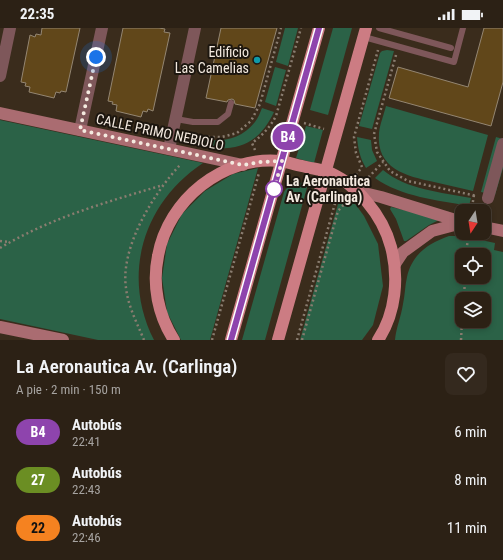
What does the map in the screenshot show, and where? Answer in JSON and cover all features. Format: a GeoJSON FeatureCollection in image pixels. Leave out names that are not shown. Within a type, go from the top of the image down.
{"type":"FeatureCollection","features":[{"type":"Feature","properties":{"kind":"main road"},"geometry":{"type":"LineString","coordinates":[[231,340],[319,28]]}},
{"type":"Feature","properties":{"kind":"main road"},"geometry":{"type":"LineString","coordinates":[[278,340],[365,32]]}},
{"type":"Feature","properties":{"kind":"main road"},"geometry":{"type":"LineString","coordinates":[[174,340],[165,325],[160,310],[156,295],[155,279],[159,249],[171,220],[179,207],[201,185],[228,170],[243,165],[260,162],[282,161],[326,171],[352,188],[371,206],[382,224],[390,243],[394,264],[395,283],[393,302],[388,320],[379,339]]}},
{"type":"Feature","properties":{"kind":"street"},"geometry":{"type":"LineString","coordinates":[[0,76],[10,28]]}},
{"type":"Feature","properties":{"kind":"street"},"geometry":{"type":"LineString","coordinates":[[80,130],[102,28]]}},
{"type":"Feature","properties":{"kind":"street"},"geometry":{"type":"LineString","coordinates":[[169,150],[195,28]]}},
{"type":"Feature","properties":{"kind":"street","name":"CALLE PRIMO NEBIOLO"},"geometry":{"type":"LineString","coordinates":[[0,113],[243,165]]}},
{"type":"Feature","properties":{"kind":"street"},"geometry":{"type":"LineString","coordinates":[[488,198],[503,144]]}},
{"type":"Feature","properties":{"kind":"street"},"geometry":{"type":"LineString","coordinates":[[352,188],[455,220]]}},
{"type":"Feature","properties":{"kind":"street"},"geometry":{"type":"LineString","coordinates":[[394,264],[403,252],[432,231],[455,224]]}},
{"type":"Feature","properties":{"kind":"street"},"geometry":{"type":"LineString","coordinates":[[491,228],[503,231]]}},
{"type":"Feature","properties":{"kind":"street"},"geometry":{"type":"LineString","coordinates":[[0,327],[63,340]]}},
{"type":"Feature","properties":{"kind":"lane"},"geometry":{"type":"LineString","coordinates":[[379,28],[451,48]]}},
{"type":"Feature","properties":{"kind":"lane"},"geometry":{"type":"LineString","coordinates":[[365,32],[380,41],[454,62],[463,28]]}},
{"type":"Feature","properties":{"kind":"lane"},"geometry":{"type":"LineString","coordinates":[[176,119],[193,122],[218,122],[228,114],[231,103]]}},
{"type":"Feature","properties":{"kind":"path"},"geometry":{"type":"LineString","coordinates":[[188,134],[206,137],[222,137],[237,133],[251,121],[260,104],[282,28]]}},
{"type":"Feature","properties":{"kind":"path"},"geometry":{"type":"LineString","coordinates":[[212,340],[261,165],[252,143],[262,136],[271,126],[276,116],[301,28]]}},
{"type":"Feature","properties":{"kind":"path"},"geometry":{"type":"LineString","coordinates":[[302,340],[338,211],[352,188],[362,167],[356,153],[354,137],[380,41]]}},
{"type":"Feature","properties":{"kind":"path"},"geometry":{"type":"LineString","coordinates":[[399,46],[374,134],[376,152],[390,171],[408,181],[488,198]]}},
{"type":"Feature","properties":{"kind":"path"},"geometry":{"type":"LineString","coordinates":[[306,124],[324,129]]}},
{"type":"Feature","properties":{"kind":"path"},"geometry":{"type":"LineString","coordinates":[[144,340],[130,304],[126,287],[126,269],[129,252],[151,203],[163,185],[182,162]]}},
{"type":"Feature","properties":{"kind":"path"},"geometry":{"type":"LineString","coordinates":[[297,340],[337,196],[352,188],[384,162]]}},
{"type":"Feature","properties":{"kind":"path"},"geometry":{"type":"LineString","coordinates":[[0,248],[69,215],[163,185]]}},
{"type":"Feature","properties":{"kind":"path"},"geometry":{"type":"LineString","coordinates":[[472,204],[474,195]]}},
{"type":"Feature","properties":{"kind":"path"},"geometry":{"type":"LineString","coordinates":[[0,241],[10,242]]}},
{"type":"Feature","properties":{"kind":"path"},"geometry":{"type":"LineString","coordinates":[[461,340],[462,328]]}},
{"type":"Feature","properties":{"kind":"green space"},"geometry":{"type":"Polygon","coordinates":[[[285,28],[298,28],[288,66],[276,62],[285,28]]]}},
{"type":"Feature","properties":{"kind":"green space"},"geometry":{"type":"Polygon","coordinates":[[[333,28],[352,28],[328,115],[310,110],[333,28]]]}},
{"type":"Feature","properties":{"kind":"green space"},"geometry":{"type":"Polygon","coordinates":[[[387,50],[394,51],[372,129],[359,126],[380,53],[387,50]]]}},
{"type":"Feature","properties":{"kind":"green space"},"geometry":{"type":"Polygon","coordinates":[[[275,67],[286,70],[276,106],[265,102],[275,67]]]}},
{"type":"Feature","properties":{"kind":"green space"},"geometry":{"type":"Polygon","coordinates":[[[386,106],[488,135],[473,191],[413,177],[395,169],[388,163],[382,155],[379,145],[379,133],[386,106]]]}},
{"type":"Feature","properties":{"kind":"green space"},"geometry":{"type":"Polygon","coordinates":[[[262,108],[274,112],[260,133],[252,140],[242,145],[232,147],[209,148],[196,146],[198,139],[222,140],[236,137],[243,133],[255,122],[262,108]]]}},
{"type":"Feature","properties":{"kind":"green space"},"geometry":{"type":"Polygon","coordinates":[[[0,120],[203,163],[182,179],[165,198],[152,219],[144,242],[139,266],[139,291],[144,315],[154,340],[98,340],[0,319],[0,120]]]}},
{"type":"Feature","properties":{"kind":"green space"},"geometry":{"type":"Polygon","coordinates":[[[306,126],[323,130],[314,163],[296,158],[306,126]]]}},
{"type":"Feature","properties":{"kind":"green space"},"geometry":{"type":"Polygon","coordinates":[[[357,137],[371,140],[372,150],[377,161],[366,168],[362,161],[357,137]]]}},
{"type":"Feature","properties":{"kind":"green space"},"geometry":{"type":"Polygon","coordinates":[[[496,137],[503,139],[503,168],[495,195],[481,192],[496,137]]]}},
{"type":"Feature","properties":{"kind":"green space"},"geometry":{"type":"Polygon","coordinates":[[[258,168],[210,340],[181,340],[167,312],[162,278],[167,244],[182,214],[205,191],[233,174],[258,168]]]}},
{"type":"Feature","properties":{"kind":"green space"},"geometry":{"type":"Polygon","coordinates":[[[383,170],[392,177],[413,186],[436,192],[471,198],[470,204],[457,204],[432,200],[397,190],[375,178],[383,170]]]}},
{"type":"Feature","properties":{"kind":"green space"},"geometry":{"type":"Polygon","coordinates":[[[307,182],[308,184],[265,340],[242,340],[284,192],[288,187],[297,183],[307,182]]]}},
{"type":"Feature","properties":{"kind":"green space"},"geometry":{"type":"Polygon","coordinates":[[[343,193],[356,205],[364,216],[378,244],[383,286],[373,325],[362,340],[300,340],[340,197],[343,193]]]}},
{"type":"Feature","properties":{"kind":"green space"},"geometry":{"type":"Polygon","coordinates":[[[391,207],[439,218],[439,220],[404,241],[396,219],[390,209],[391,207]]]}},
{"type":"Feature","properties":{"kind":"green space"},"geometry":{"type":"Polygon","coordinates":[[[449,236],[455,236],[455,240],[481,240],[495,243],[494,250],[503,252],[503,340],[395,340],[409,269],[422,250],[449,236]]]}},
{"type":"Feature","properties":{"kind":"building"},"geometry":{"type":"Polygon","coordinates":[[[42,28],[80,28],[66,92],[56,92],[54,98],[29,92],[30,87],[25,86],[26,83],[21,82],[30,35],[35,37],[36,34],[41,35],[42,28]]]}},
{"type":"Feature","properties":{"kind":"building"},"geometry":{"type":"Polygon","coordinates":[[[123,28],[159,28],[165,29],[164,32],[170,33],[153,111],[148,109],[147,112],[143,111],[141,117],[116,111],[117,105],[108,101],[123,28]]]}},
{"type":"Feature","properties":{"kind":"building","name":"Edificio Las Camelias"},"geometry":{"type":"Polygon","coordinates":[[[221,28],[277,28],[255,108],[235,104],[234,100],[232,99],[228,100],[227,102],[206,98],[221,28]]]}},
{"type":"Feature","properties":{"kind":"building"},"geometry":{"type":"Polygon","coordinates":[[[484,28],[503,28],[503,82],[491,126],[389,98],[398,67],[468,87],[484,28]]]}},
{"type":"Feature","properties":{"kind":"bus line","name":"B4"},"geometry":{"type":"LineString","coordinates":[[231,340],[319,28]]}},
{"type":"Feature","properties":{"kind":"place","name":"Edificio Las Camelias"},"geometry":{"type":"Point","coordinates":[257,60]}},
{"type":"Feature","properties":{"kind":"place","name":"La Aeronautica Av. (Carlinga)"},"geometry":{"type":"Point","coordinates":[274,189]}},
{"type":"Feature","properties":{"kind":"route"},"geometry":{"type":"LineString","coordinates":[[96,57],[80,130],[243,165],[269,161],[282,161],[274,189]]}}]}
